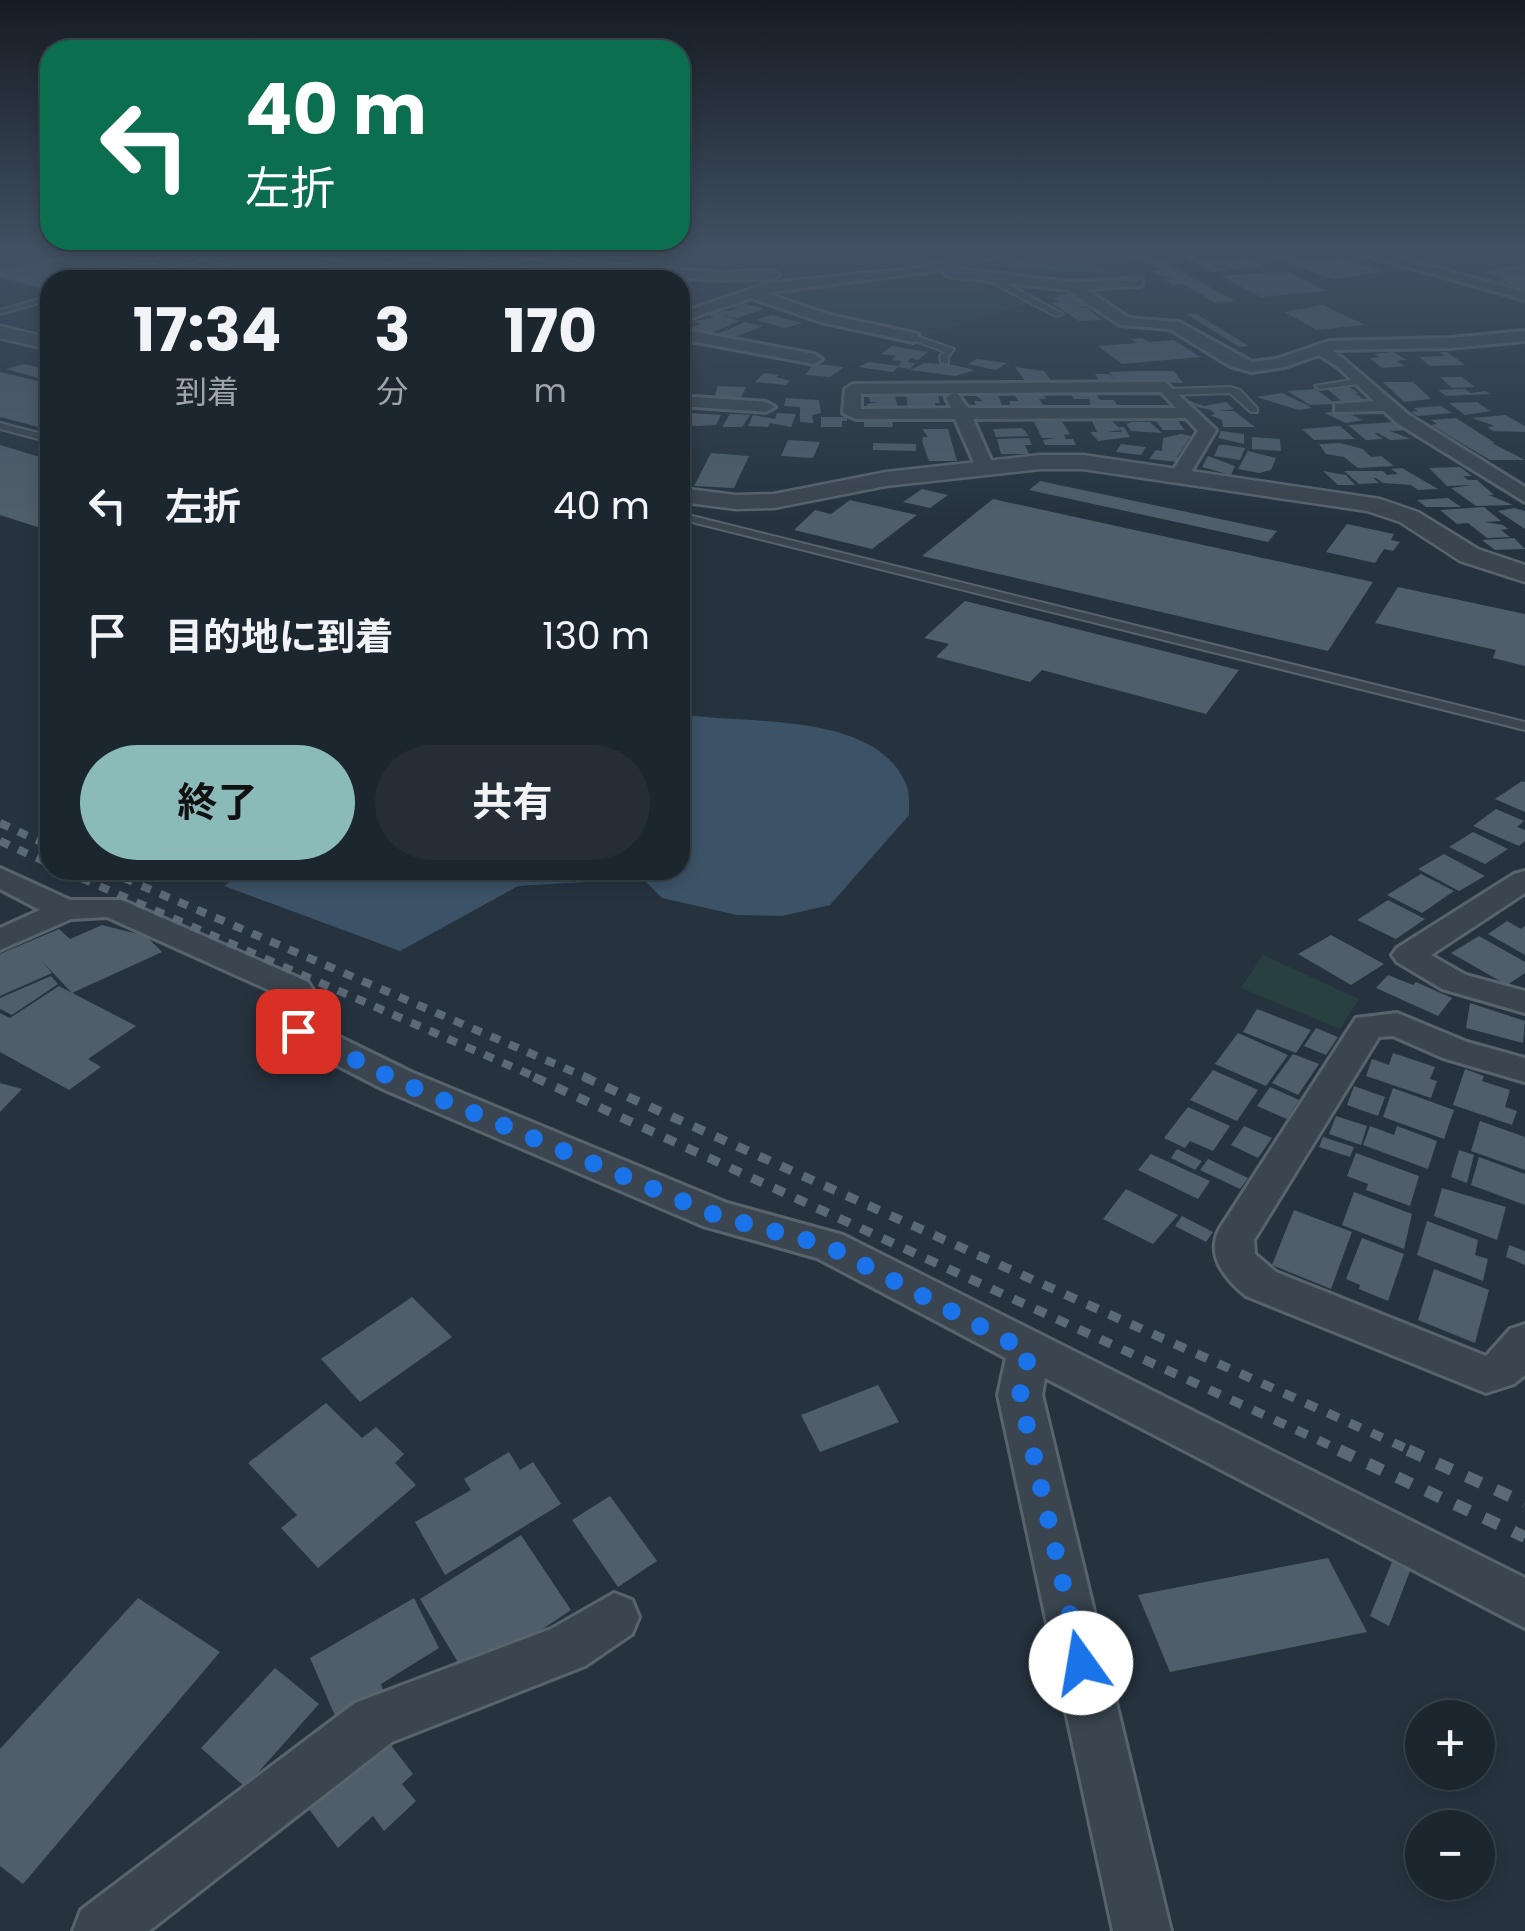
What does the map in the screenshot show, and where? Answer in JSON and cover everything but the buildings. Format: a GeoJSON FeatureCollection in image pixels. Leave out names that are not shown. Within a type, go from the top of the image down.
{"type":"FeatureCollection","features":[{"type":"Feature","properties":{"kind":"street"},"geometry":{"type":"LineString","coordinates":[[706,339],[814,359]]}},
{"type":"Feature","properties":{"kind":"street"},"geometry":{"type":"LineString","coordinates":[[731,344],[742,339]]}},
{"type":"Feature","properties":{"kind":"street"},"geometry":{"type":"LineString","coordinates":[[1197,339],[1244,366],[1279,364],[1320,349],[1377,342],[1492,339]]}},
{"type":"Feature","properties":{"kind":"street"},"geometry":{"type":"LineString","coordinates":[[1320,349],[1404,419],[1525,496]]}},
{"type":"Feature","properties":{"kind":"street"},"geometry":{"type":"LineString","coordinates":[[1180,475],[1208,430],[1161,386],[854,389],[852,413],[1188,413]]}},
{"type":"Feature","properties":{"kind":"street"},"geometry":{"type":"LineString","coordinates":[[951,390],[985,467]]}},
{"type":"Feature","properties":{"kind":"street"},"geometry":{"type":"LineString","coordinates":[[690,403],[766,407]]}},
{"type":"Feature","properties":{"kind":"street"},"geometry":{"type":"LineString","coordinates":[[1341,408],[1390,405]]}},
{"type":"Feature","properties":{"kind":"street"},"geometry":{"type":"LineString","coordinates":[[690,503],[774,501],[886,479],[985,467],[1083,462],[1371,504],[1409,518],[1469,554],[1525,574]]}},
{"type":"Feature","properties":{"kind":"street"},"geometry":{"type":"LineString","coordinates":[[1485,468],[1512,466]]}},
{"type":"Feature","properties":{"kind":"street"},"geometry":{"type":"LineString","coordinates":[[0,877],[65,910]]}},
{"type":"Feature","properties":{"kind":"street"},"geometry":{"type":"LineString","coordinates":[[1525,880],[1408,956],[1454,982],[1525,1002]]}},
{"type":"Feature","properties":{"kind":"street"},"geometry":{"type":"LineString","coordinates":[[0,940],[65,910],[111,907],[296,990],[298,1031],[398,1081],[718,1216],[828,1246],[1525,1604]]}},
{"type":"Feature","properties":{"kind":"street"},"geometry":{"type":"LineString","coordinates":[[1525,1070],[1455,1050],[1397,1024],[1368,1026],[1233,1247],[1239,1265],[1261,1284],[1486,1375],[1497,1373],[1510,1363],[1525,1342]]}},
{"type":"Feature","properties":{"kind":"street"},"geometry":{"type":"LineString","coordinates":[[1029,1352],[1020,1395],[1142,1931]]}},
{"type":"Feature","properties":{"kind":"street"},"geometry":{"type":"LineString","coordinates":[[102,1931],[374,1722],[566,1648],[614,1617]]}},
{"type":"Feature","properties":{"kind":"lane"},"geometry":{"type":"LineString","coordinates":[[918,339],[951,351],[944,356],[945,362]]}},
{"type":"Feature","properties":{"kind":"lane"},"geometry":{"type":"LineString","coordinates":[[1320,386],[1363,381]]}},
{"type":"Feature","properties":{"kind":"lane"},"geometry":{"type":"LineString","coordinates":[[1168,392],[1230,390],[1254,410]]}},
{"type":"Feature","properties":{"kind":"lane"},"geometry":{"type":"LineString","coordinates":[[0,426],[40,437]]}},
{"type":"Feature","properties":{"kind":"lane"},"geometry":{"type":"LineString","coordinates":[[690,505],[1525,726]]}},
{"type":"Feature","properties":{"kind":"green space"},"geometry":{"type":"Polygon","coordinates":[[[1263,955],[1359,999],[1340,1029],[1241,988],[1263,955]]]}},
{"type":"Feature","properties":{"kind":"water"},"geometry":{"type":"Polygon","coordinates":[[[690,715],[771,721],[837,732],[866,743],[890,760],[906,784],[909,815],[830,905],[782,916],[737,915],[662,898],[644,880],[690,880],[690,715]]]}},
{"type":"Feature","properties":{"kind":"water"},"geometry":{"type":"Polygon","coordinates":[[[233,880],[590,880],[518,886],[400,951],[224,886],[233,880]]]}},
{"type":"Feature","properties":{"kind":"railway"},"geometry":{"type":"LineString","coordinates":[[0,823],[40,841]]}},
{"type":"Feature","properties":{"kind":"railway"},"geometry":{"type":"LineString","coordinates":[[0,841],[40,859]]}},
{"type":"Feature","properties":{"kind":"railway"},"geometry":{"type":"LineString","coordinates":[[86,880],[540,1079]]}},
{"type":"Feature","properties":{"kind":"railway"},"geometry":{"type":"LineString","coordinates":[[128,880],[590,1079]]}},
{"type":"Feature","properties":{"kind":"railway"},"geometry":{"type":"LineString","coordinates":[[534,1077],[1344,1452]]}},
{"type":"Feature","properties":{"kind":"railway"},"geometry":{"type":"LineString","coordinates":[[584,1077],[1414,1452]]}},
{"type":"Feature","properties":{"kind":"railway"},"geometry":{"type":"LineString","coordinates":[[1339,1450],[1525,1537]]}},
{"type":"Feature","properties":{"kind":"railway"},"geometry":{"type":"LineString","coordinates":[[1408,1450],[1525,1503]]}},
{"type":"Feature","properties":{"kind":"route"},"geometry":{"type":"LineString","coordinates":[[298,1031],[398,1081],[718,1216],[828,1246],[1029,1352],[1020,1395],[1081,1663]]}}]}
